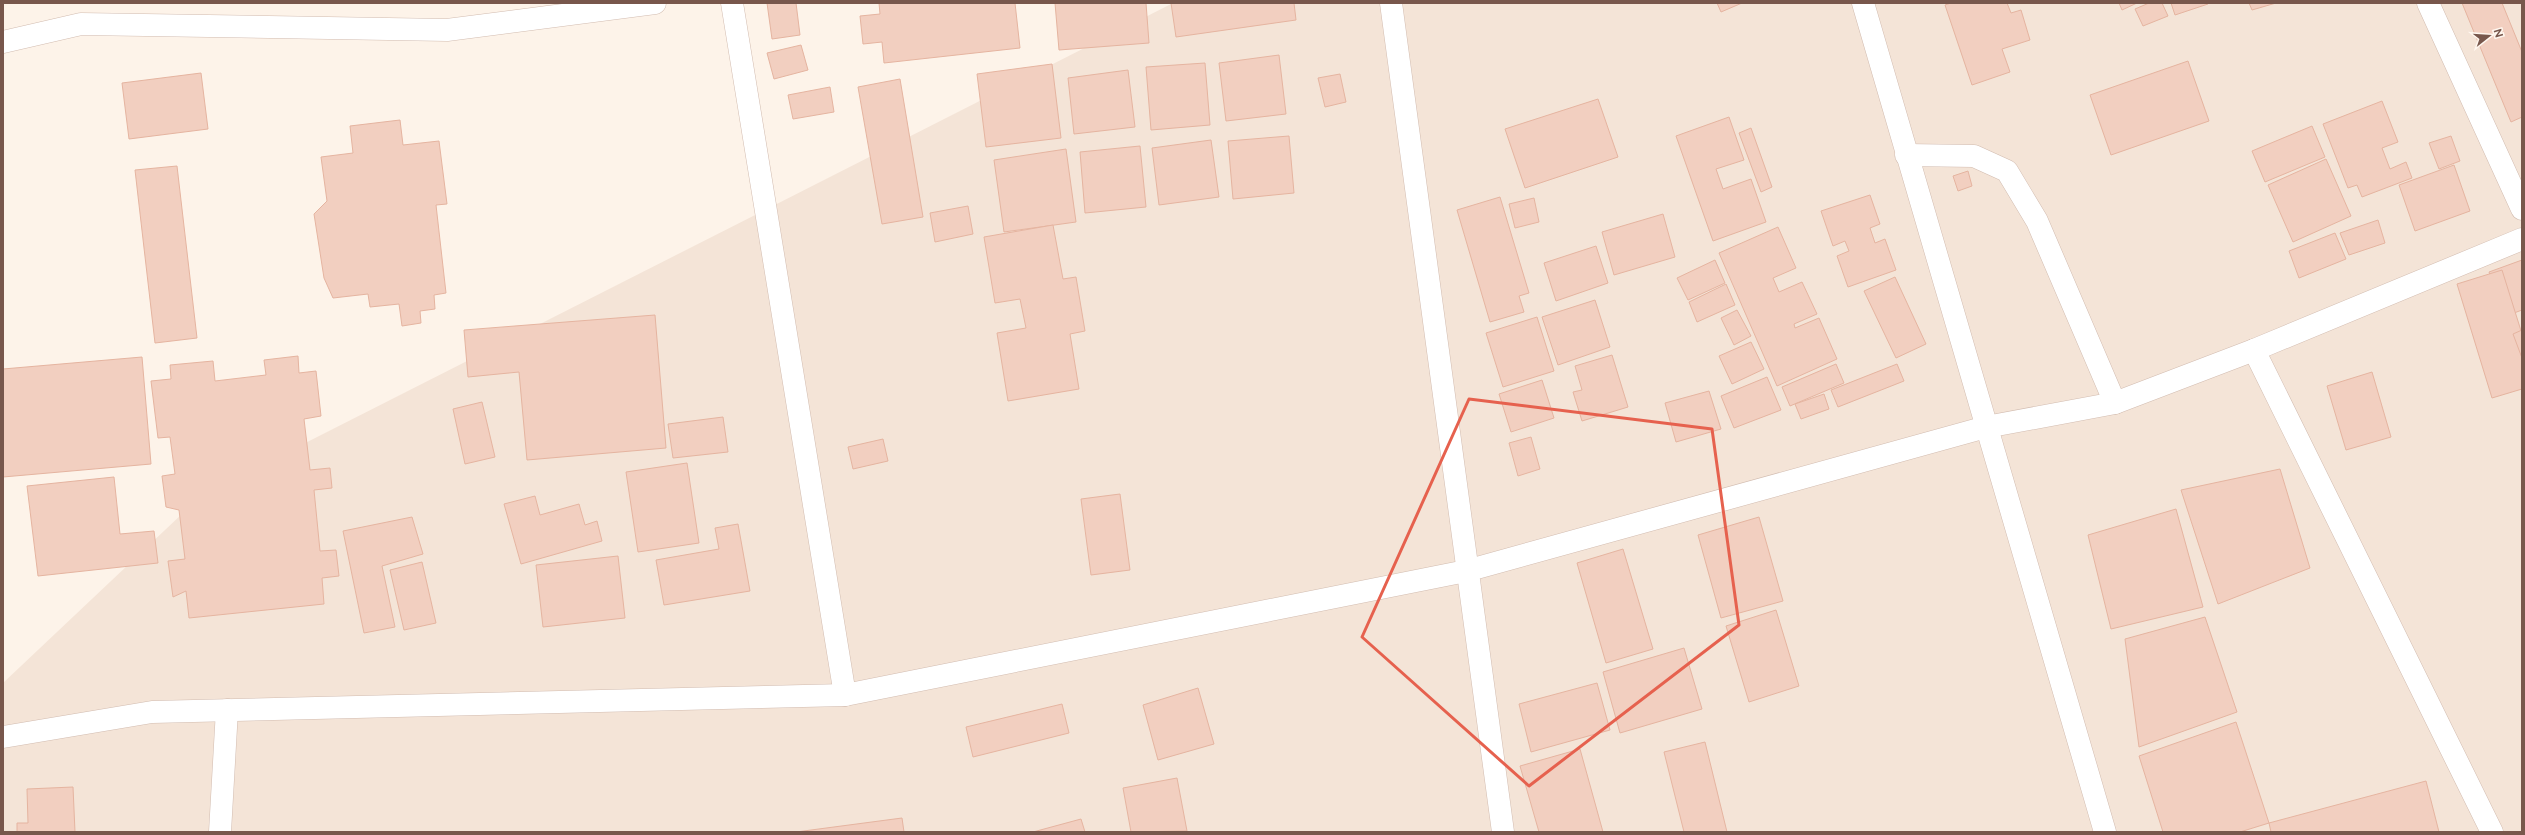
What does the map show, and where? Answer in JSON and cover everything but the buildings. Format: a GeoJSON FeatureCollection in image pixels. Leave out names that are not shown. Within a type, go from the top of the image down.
{"type":"FeatureCollection","features":[{"type":"Feature","properties":{"kind":"street"},"geometry":{"type":"LineString","coordinates":[[3,42],[81,24],[447,30],[655,3]]}},
{"type":"Feature","properties":{"kind":"street"},"geometry":{"type":"LineString","coordinates":[[732,3],[845,695]]}},
{"type":"Feature","properties":{"kind":"street"},"geometry":{"type":"LineString","coordinates":[[1390,3],[1466,571],[1503,832]]}},
{"type":"Feature","properties":{"kind":"street"},"geometry":{"type":"LineString","coordinates":[[1863,3],[1906,155],[2105,832]]}},
{"type":"Feature","properties":{"kind":"street"},"geometry":{"type":"LineString","coordinates":[[2428,3],[2522,209]]}},
{"type":"Feature","properties":{"kind":"street"},"geometry":{"type":"LineString","coordinates":[[1906,155],[1974,156],[2007,171],[2037,221],[2115,403]]}},
{"type":"Feature","properties":{"kind":"street"},"geometry":{"type":"LineString","coordinates":[[3,737],[152,712],[845,695],[1466,571],[1986,427],[2115,403],[2254,350],[2522,239]]}},
{"type":"Feature","properties":{"kind":"street"},"geometry":{"type":"LineString","coordinates":[[2254,350],[2492,832]]}},
{"type":"Feature","properties":{"kind":"street"},"geometry":{"type":"LineString","coordinates":[[220,832],[226,710]]}},
{"type":"Feature","properties":{"kind":"highlighted area"},"geometry":{"type":"Polygon","coordinates":[[[1469,399],[1712,429],[1739,625],[1529,786],[1362,637],[1469,399]]]}},
{"type":"Feature","properties":{"kind":"shaded area"},"geometry":{"type":"Polygon","coordinates":[[[1173,3],[2522,3],[2522,832],[3,832],[3,683],[201,496],[1173,3]]]}}]}
